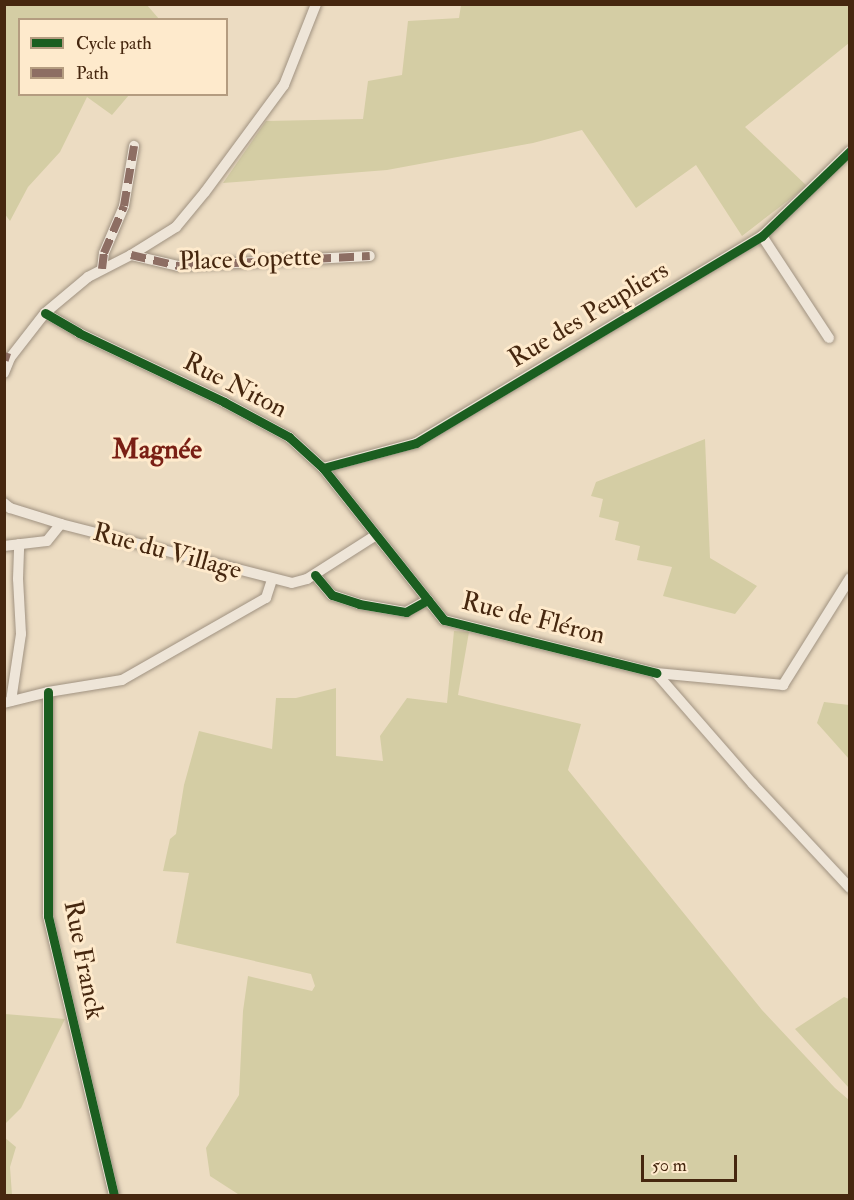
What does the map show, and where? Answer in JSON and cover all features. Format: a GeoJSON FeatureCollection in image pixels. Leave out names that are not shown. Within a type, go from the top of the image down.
{"type":"FeatureCollection","features":[{"type":"Feature","properties":{"kind":"street"},"geometry":{"type":"LineString","coordinates":[[4,373],[10,358],[45,313],[88,277],[131,255],[176,227],[205,192],[284,85],[316,4]]}},
{"type":"Feature","properties":{"kind":"street"},"geometry":{"type":"LineString","coordinates":[[102,269],[104,253],[124,206],[134,146]]}},
{"type":"Feature","properties":{"kind":"street","name":"Rue des Peupliers"},"geometry":{"type":"LineString","coordinates":[[324,468],[416,443],[762,236],[849,151]]}},
{"type":"Feature","properties":{"kind":"street"},"geometry":{"type":"LineString","coordinates":[[762,236],[829,338]]}},
{"type":"Feature","properties":{"kind":"street","name":"Place Copette"},"geometry":{"type":"LineString","coordinates":[[131,255],[178,266],[370,256]]}},
{"type":"Feature","properties":{"kind":"street","name":"Rue Niton"},"geometry":{"type":"LineString","coordinates":[[45,313],[79,333],[224,402],[289,437],[324,468],[428,600]]}},
{"type":"Feature","properties":{"kind":"street","name":"Rue du Village"},"geometry":{"type":"LineString","coordinates":[[4,503],[10,508],[61,524],[272,580],[300,582],[376,535]]}},
{"type":"Feature","properties":{"kind":"street","name":"Rue du Village"},"geometry":{"type":"LineString","coordinates":[[4,546],[47,541],[61,524]]}},
{"type":"Feature","properties":{"kind":"street"},"geometry":{"type":"LineString","coordinates":[[19,544],[21,634],[8,702],[48,692],[122,680],[266,597],[272,580]]}},
{"type":"Feature","properties":{"kind":"street","name":"Rue de Fléron"},"geometry":{"type":"LineString","coordinates":[[315,574],[332,595],[359,604],[406,612],[428,600],[444,620],[657,673],[783,685],[849,578]]}},
{"type":"Feature","properties":{"kind":"street"},"geometry":{"type":"LineString","coordinates":[[657,673],[753,784],[849,888]]}},
{"type":"Feature","properties":{"kind":"street","name":"Rue Franck"},"geometry":{"type":"LineString","coordinates":[[48,692],[48,916],[114,1196]]}},
{"type":"Feature","properties":{"kind":"shaded area"},"geometry":{"type":"Polygon","coordinates":[[[4,5],[147,5],[158,18],[18,18],[18,96],[128,96],[112,115],[87,97],[60,152],[28,187],[10,221],[4,213],[4,5]]]}},
{"type":"Feature","properties":{"kind":"shaded area"},"geometry":{"type":"Polygon","coordinates":[[[461,5],[849,5],[849,43],[745,127],[807,186],[742,236],[696,165],[636,208],[582,130],[533,143],[387,170],[223,183],[266,121],[363,119],[368,81],[402,75],[408,21],[459,18],[461,5]]]}},
{"type":"Feature","properties":{"kind":"shaded area"},"geometry":{"type":"Polygon","coordinates":[[[705,439],[710,558],[757,586],[735,614],[663,596],[672,567],[637,560],[640,546],[615,540],[619,522],[599,517],[603,499],[591,496],[596,482],[705,439]]]}},
{"type":"Feature","properties":{"kind":"shaded area"},"geometry":{"type":"Polygon","coordinates":[[[454,631],[469,632],[458,695],[581,724],[568,770],[762,1010],[849,1100],[849,1195],[241,1196],[210,1176],[206,1148],[239,1095],[243,1011],[248,976],[312,991],[315,986],[311,974],[176,943],[189,873],[163,871],[170,839],[176,834],[184,785],[199,731],[272,749],[276,698],[296,698],[336,688],[336,756],[383,761],[380,736],[407,698],[447,703],[454,631]]]}},
{"type":"Feature","properties":{"kind":"shaded area"},"geometry":{"type":"Polygon","coordinates":[[[824,702],[849,705],[849,759],[817,723],[824,702]]]}},
{"type":"Feature","properties":{"kind":"shaded area"},"geometry":{"type":"Polygon","coordinates":[[[844,997],[849,999],[849,1088],[795,1029],[844,997]]]}},
{"type":"Feature","properties":{"kind":"shaded area"},"geometry":{"type":"Polygon","coordinates":[[[5,1014],[65,1019],[21,1108],[5,1124],[5,1014]]]}},
{"type":"Feature","properties":{"kind":"shaded area"},"geometry":{"type":"Polygon","coordinates":[[[4,1137],[16,1147],[10,1167],[12,1195],[5,1195],[4,1137]]]}},
{"type":"Feature","properties":{"kind":"marked path"},"geometry":{"type":"LineString","coordinates":[[102,269],[104,253],[124,206],[134,146]]}},
{"type":"Feature","properties":{"kind":"marked path"},"geometry":{"type":"LineString","coordinates":[[131,255],[178,266],[370,256]]}},
{"type":"Feature","properties":{"kind":"marked path"},"geometry":{"type":"LineString","coordinates":[[4,356],[10,358]]}},
{"type":"Feature","properties":{"kind":"cycle path"},"geometry":{"type":"LineString","coordinates":[[323,468],[416,443],[762,236],[850,151]]}},
{"type":"Feature","properties":{"kind":"cycle path"},"geometry":{"type":"LineString","coordinates":[[45,313],[79,333],[224,402],[289,437],[323,468],[444,620],[656,673]]}},
{"type":"Feature","properties":{"kind":"cycle path"},"geometry":{"type":"LineString","coordinates":[[315,575],[332,595],[359,604],[406,612],[428,600]]}},
{"type":"Feature","properties":{"kind":"cycle path"},"geometry":{"type":"LineString","coordinates":[[48,692],[48,916],[114,1196]]}},
{"type":"Feature","properties":{"kind":"district","name":"Magnée"},"geometry":{"type":"Point","coordinates":[157,450]}}]}
